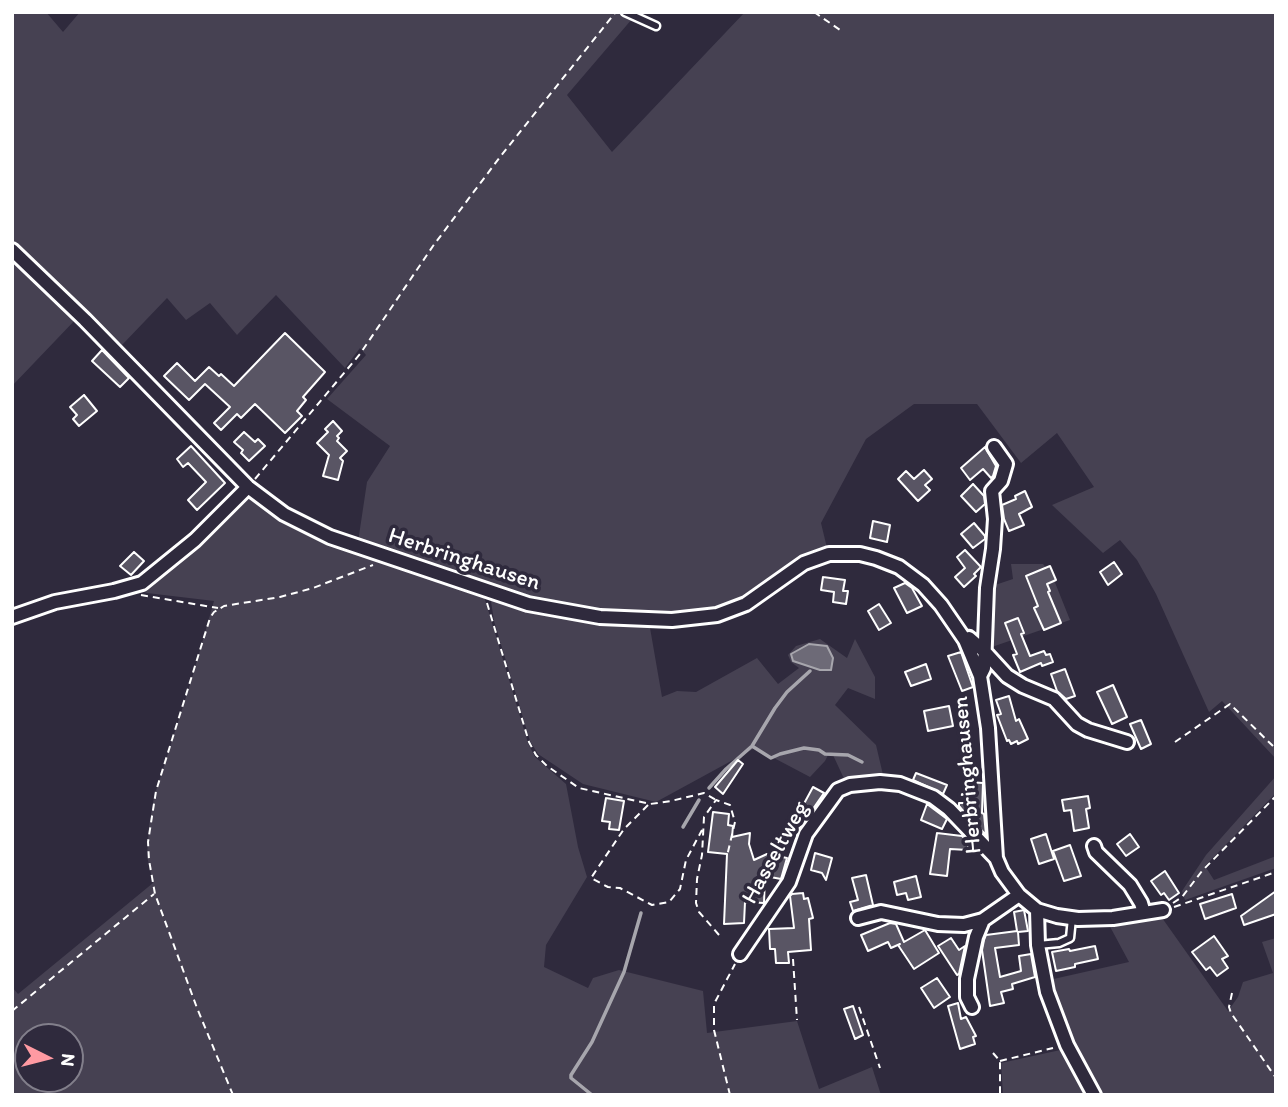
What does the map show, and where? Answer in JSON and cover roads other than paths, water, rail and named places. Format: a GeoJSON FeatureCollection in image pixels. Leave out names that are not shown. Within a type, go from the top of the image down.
{"type":"FeatureCollection","features":[{"type":"Feature","properties":{"kind":"street","name":"Herbringhausen"},"geometry":{"type":"LineString","coordinates":[[12,250],[269,505],[308,527],[384,556],[528,604],[578,614],[672,621],[717,615],[746,604],[804,563],[829,555],[860,554],[899,567],[923,585],[942,605],[965,640],[980,676],[989,739],[996,859],[1019,895],[1037,910]]}},
{"type":"Feature","properties":{"kind":"street","name":"Herbringhausen"},"geometry":{"type":"LineString","coordinates":[[980,676],[984,668],[987,588],[995,519],[992,491],[1001,481],[1006,464],[994,447]]}},
{"type":"Feature","properties":{"kind":"street"},"geometry":{"type":"LineString","coordinates":[[12,617],[55,601],[133,587],[152,576],[195,540],[248,487]]}},
{"type":"Feature","properties":{"kind":"street","name":"Herbringhausen"},"geometry":{"type":"LineString","coordinates":[[965,640],[969,638],[1007,676],[1054,699],[1077,724],[1088,730],[1127,741]]}},
{"type":"Feature","properties":{"kind":"street","name":"Hasseltweg"},"geometry":{"type":"LineString","coordinates":[[740,954],[789,882],[806,834],[838,790],[850,785],[880,782],[900,784],[933,796],[949,809],[975,840],[996,859]]}},
{"type":"Feature","properties":{"kind":"street"},"geometry":{"type":"LineString","coordinates":[[1094,846],[1096,852],[1130,885],[1144,914]]}},
{"type":"Feature","properties":{"kind":"street"},"geometry":{"type":"LineString","coordinates":[[858,918],[880,912],[952,926],[983,920],[1019,895]]}},
{"type":"Feature","properties":{"kind":"street"},"geometry":{"type":"LineString","coordinates":[[1094,1095],[1067,1045],[1047,992],[1038,945],[1037,910],[1072,918],[1113,918],[1163,910]]}},
{"type":"Feature","properties":{"kind":"street"},"geometry":{"type":"LineString","coordinates":[[972,1007],[967,997],[967,979],[976,937],[983,920]]}},
{"type":"Feature","properties":{"kind":"lane"},"geometry":{"type":"LineString","coordinates":[[625,12],[656,26]]}},
{"type":"Feature","properties":{"kind":"lane"},"geometry":{"type":"LineString","coordinates":[[1038,945],[1059,943],[1070,938],[1072,918]]}},
{"type":"Feature","properties":{"kind":"waterway"},"geometry":{"type":"LineString","coordinates":[[709,788],[752,746],[787,692],[810,671]]}},
{"type":"Feature","properties":{"kind":"waterway"},"geometry":{"type":"LineString","coordinates":[[752,746],[771,758],[804,748],[819,750],[825,754],[848,755],[862,762]]}},
{"type":"Feature","properties":{"kind":"waterway"},"geometry":{"type":"LineString","coordinates":[[683,827],[699,800]]}},
{"type":"Feature","properties":{"kind":"waterway"},"geometry":{"type":"LineString","coordinates":[[592,1095],[571,1078],[571,1075],[592,1042],[624,972],[641,913]]}}]}
